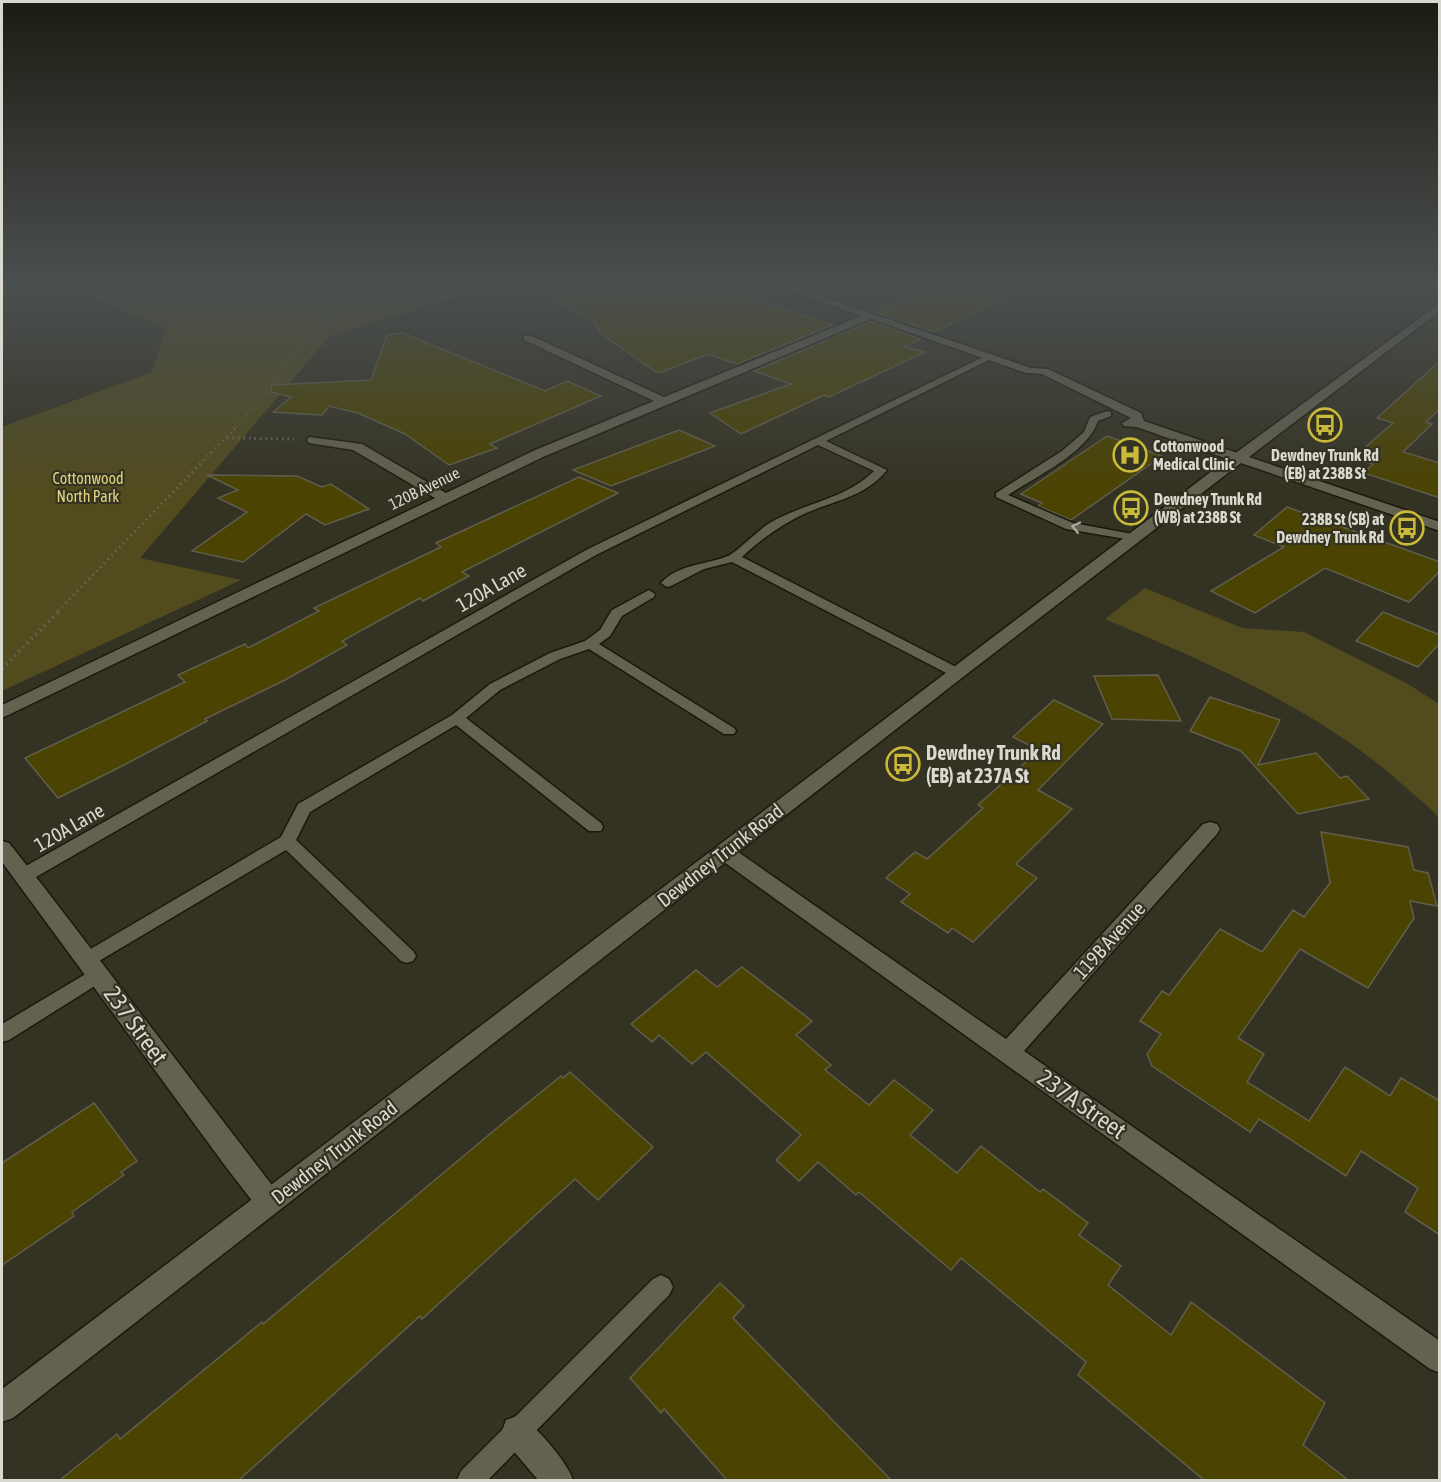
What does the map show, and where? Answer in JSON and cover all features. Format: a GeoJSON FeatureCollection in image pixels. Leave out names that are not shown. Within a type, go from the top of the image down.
{"type":"FeatureCollection","features":[{"type":"Feature","properties":{"kind":"street"},"geometry":{"type":"LineString","coordinates":[[563,354],[663,401]]}},
{"type":"Feature","properties":{"kind":"street","name":"120B Avenue"},"geometry":{"type":"LineString","coordinates":[[2,712],[538,454],[777,354]]}},
{"type":"Feature","properties":{"kind":"street"},"geometry":{"type":"LineString","coordinates":[[986,354],[1030,371],[1044,371],[1054,375],[1137,416],[1138,423]]}},
{"type":"Feature","properties":{"kind":"street","name":"Dewdney Trunk Road"},"geometry":{"type":"LineString","coordinates":[[2,1407],[1376,354]]}},
{"type":"Feature","properties":{"kind":"street"},"geometry":{"type":"LineString","coordinates":[[1030,371],[1030,375],[1126,423],[1138,423],[1440,527]]}},
{"type":"Feature","properties":{"kind":"street"},"geometry":{"type":"LineString","coordinates":[[313,440],[357,447],[445,498]]}},
{"type":"Feature","properties":{"kind":"street","name":"119B Avenue"},"geometry":{"type":"LineString","coordinates":[[1009,1052],[1210,829]]}},
{"type":"Feature","properties":{"kind":"street","name":"237 Street"},"geometry":{"type":"LineString","coordinates":[[2,848],[269,1202]]}},
{"type":"Feature","properties":{"kind":"street","name":"237A Street"},"geometry":{"type":"LineString","coordinates":[[724,852],[1440,1359]]}},
{"type":"Feature","properties":{"kind":"street"},"geometry":{"type":"LineString","coordinates":[[517,1431],[558,1480]]}},
{"type":"Feature","properties":{"kind":"lane","name":"120A Lane"},"geometry":{"type":"LineString","coordinates":[[23,876],[592,552],[992,356]]}},
{"type":"Feature","properties":{"kind":"lane"},"geometry":{"type":"LineString","coordinates":[[1107,414],[1094,419],[1089,434],[1066,453],[1000,495],[1070,526],[1134,538]]}},
{"type":"Feature","properties":{"kind":"lane"},"geometry":{"type":"LineString","coordinates":[[667,583],[700,566],[734,558],[750,542],[781,521],[816,505],[851,495],[870,482],[881,470],[817,441]]}},
{"type":"Feature","properties":{"kind":"lane"},"geometry":{"type":"LineString","coordinates":[[734,558],[957,673]]}},
{"type":"Feature","properties":{"kind":"lane"},"geometry":{"type":"LineString","coordinates":[[2,1034],[93,966],[287,841],[304,808],[457,718],[495,687],[555,657],[590,644],[605,633],[618,613],[649,594]]}},
{"type":"Feature","properties":{"kind":"lane"},"geometry":{"type":"LineString","coordinates":[[590,644],[729,731]]}},
{"type":"Feature","properties":{"kind":"lane"},"geometry":{"type":"LineString","coordinates":[[457,718],[595,827]]}},
{"type":"Feature","properties":{"kind":"lane"},"geometry":{"type":"LineString","coordinates":[[287,841],[407,956]]}},
{"type":"Feature","properties":{"kind":"lane"},"geometry":{"type":"LineString","coordinates":[[470,1480],[661,1287]]}},
{"type":"Feature","properties":{"kind":"path"},"geometry":{"type":"LineString","coordinates":[[2,669],[227,438],[297,354]]}},
{"type":"Feature","properties":{"kind":"path"},"geometry":{"type":"LineString","coordinates":[[227,438],[313,440]]}},
{"type":"Feature","properties":{"kind":"green space","name":"Cottonwood North Park"},"geometry":{"type":"Polygon","coordinates":[[[158,354],[314,354],[140,558],[241,580],[2,691],[2,427],[152,372],[158,354]]]}},
{"type":"Feature","properties":{"kind":"green space"},"geometry":{"type":"Polygon","coordinates":[[[1145,588],[1242,628],[1304,632],[1408,684],[1439,704],[1439,819],[1422,801],[1370,758],[1299,711],[1223,671],[1105,619],[1145,588]]]}},
{"type":"Feature","properties":{"kind":"building"},"geometry":{"type":"Polygon","coordinates":[[[380,354],[455,354],[545,391],[567,381],[601,396],[490,444],[497,448],[449,465],[405,434],[358,413],[329,406],[322,415],[273,412],[291,397],[271,392],[272,385],[371,380],[380,354]]]}},
{"type":"Feature","properties":{"kind":"building"},"geometry":{"type":"Polygon","coordinates":[[[631,354],[708,354],[662,372],[656,372],[631,354]]]}},
{"type":"Feature","properties":{"kind":"building"},"geometry":{"type":"Polygon","coordinates":[[[708,354],[761,354],[737,364],[708,354]]]}},
{"type":"Feature","properties":{"kind":"building"},"geometry":{"type":"Polygon","coordinates":[[[793,354],[920,354],[829,397],[824,395],[741,434],[710,413],[791,384],[754,371],[793,354]]]}},
{"type":"Feature","properties":{"kind":"building"},"geometry":{"type":"Polygon","coordinates":[[[1440,361],[1440,409],[1426,422],[1432,424],[1403,452],[1440,463],[1440,498],[1364,473],[1373,464],[1353,458],[1393,423],[1377,418],[1440,361]]]}},
{"type":"Feature","properties":{"kind":"building"},"geometry":{"type":"Polygon","coordinates":[[[679,430],[715,446],[611,486],[573,470],[679,430]]]}},
{"type":"Feature","properties":{"kind":"building"},"geometry":{"type":"Polygon","coordinates":[[[1107,436],[1162,456],[1071,520],[1038,506],[1042,503],[1021,494],[1107,436]]]}},
{"type":"Feature","properties":{"kind":"building"},"geometry":{"type":"Polygon","coordinates":[[[207,475],[297,476],[322,487],[331,484],[369,509],[325,525],[306,514],[243,562],[192,551],[247,512],[218,498],[238,490],[207,475]]]}},
{"type":"Feature","properties":{"kind":"building"},"geometry":{"type":"Polygon","coordinates":[[[579,477],[618,493],[462,572],[469,576],[423,601],[420,598],[342,641],[347,645],[285,680],[205,719],[207,721],[124,765],[58,798],[25,758],[185,682],[178,675],[245,644],[248,648],[319,611],[314,608],[441,547],[436,543],[579,477]]]}},
{"type":"Feature","properties":{"kind":"building"},"geometry":{"type":"Polygon","coordinates":[[[1287,507],[1440,562],[1440,571],[1409,602],[1325,568],[1255,613],[1211,591],[1284,547],[1254,535],[1287,507]]]}},
{"type":"Feature","properties":{"kind":"building"},"geometry":{"type":"Polygon","coordinates":[[[1383,612],[1440,635],[1440,643],[1418,667],[1356,641],[1383,612]]]}},
{"type":"Feature","properties":{"kind":"building"},"geometry":{"type":"Polygon","coordinates":[[[1158,675],[1181,721],[1112,719],[1094,676],[1158,675]]]}},
{"type":"Feature","properties":{"kind":"building"},"geometry":{"type":"Polygon","coordinates":[[[1210,697],[1280,720],[1258,765],[1316,753],[1340,778],[1347,776],[1369,799],[1298,814],[1241,751],[1190,731],[1210,697]]]}},
{"type":"Feature","properties":{"kind":"building"},"geometry":{"type":"Polygon","coordinates":[[[1054,700],[1103,724],[1038,790],[1072,809],[1016,864],[1037,878],[973,942],[952,928],[948,933],[901,902],[910,894],[886,878],[915,852],[927,859],[983,808],[978,805],[1039,750],[1013,737],[1054,700]]]}},
{"type":"Feature","properties":{"kind":"building"},"geometry":{"type":"Polygon","coordinates":[[[1321,832],[1408,847],[1414,870],[1428,873],[1437,906],[1410,901],[1414,918],[1368,988],[1300,949],[1238,1038],[1264,1054],[1247,1082],[1309,1121],[1345,1067],[1390,1096],[1401,1078],[1440,1101],[1440,1235],[1405,1212],[1418,1188],[1361,1151],[1346,1176],[1259,1119],[1250,1132],[1152,1066],[1147,1054],[1161,1034],[1140,1021],[1162,991],[1169,995],[1220,929],[1262,952],[1293,910],[1304,917],[1330,883],[1321,832]]]}},
{"type":"Feature","properties":{"kind":"building"},"geometry":{"type":"Polygon","coordinates":[[[742,967],[812,1021],[796,1035],[831,1065],[825,1070],[869,1105],[894,1080],[933,1110],[910,1135],[957,1173],[981,1146],[1040,1192],[1043,1189],[1088,1223],[1079,1235],[1121,1266],[1108,1285],[1171,1335],[1191,1302],[1325,1403],[1303,1445],[1348,1480],[1204,1480],[1078,1375],[1086,1362],[961,1258],[951,1270],[859,1192],[856,1195],[818,1162],[799,1181],[776,1160],[801,1135],[706,1052],[692,1064],[659,1035],[652,1042],[631,1024],[696,970],[717,987],[742,967]]]}},
{"type":"Feature","properties":{"kind":"building"},"geometry":{"type":"Polygon","coordinates":[[[570,1072],[653,1147],[598,1200],[575,1179],[422,1319],[420,1316],[239,1480],[60,1480],[117,1434],[120,1439],[262,1322],[263,1324],[503,1123],[561,1076],[563,1078],[570,1072]]]}},
{"type":"Feature","properties":{"kind":"building"},"geometry":{"type":"Polygon","coordinates":[[[94,1103],[137,1161],[121,1172],[124,1175],[72,1212],[74,1216],[2,1265],[2,1163],[94,1103]]]}},
{"type":"Feature","properties":{"kind":"building"},"geometry":{"type":"Polygon","coordinates":[[[720,1283],[744,1306],[733,1318],[891,1480],[727,1480],[664,1409],[661,1413],[630,1378],[720,1283]]]}},
{"type":"Feature","properties":{"kind":"place","name":"Dewdney Trunk Rd (EB) at 238B St"},"geometry":{"type":"Point","coordinates":[1325,425]}},
{"type":"Feature","properties":{"kind":"place","name":"Cottonwood Medical Clinic"},"geometry":{"type":"Point","coordinates":[1130,455]}},
{"type":"Feature","properties":{"kind":"place","name":"Dewdney Trunk Rd (WB) at 238B St"},"geometry":{"type":"Point","coordinates":[1131,508]}},
{"type":"Feature","properties":{"kind":"place","name":"238B St (SB) at Dewdney Trunk Rd"},"geometry":{"type":"Point","coordinates":[1407,528]}},
{"type":"Feature","properties":{"kind":"place","name":"Dewdney Trunk Rd (EB) at 237A St"},"geometry":{"type":"Point","coordinates":[903,764]}}]}
